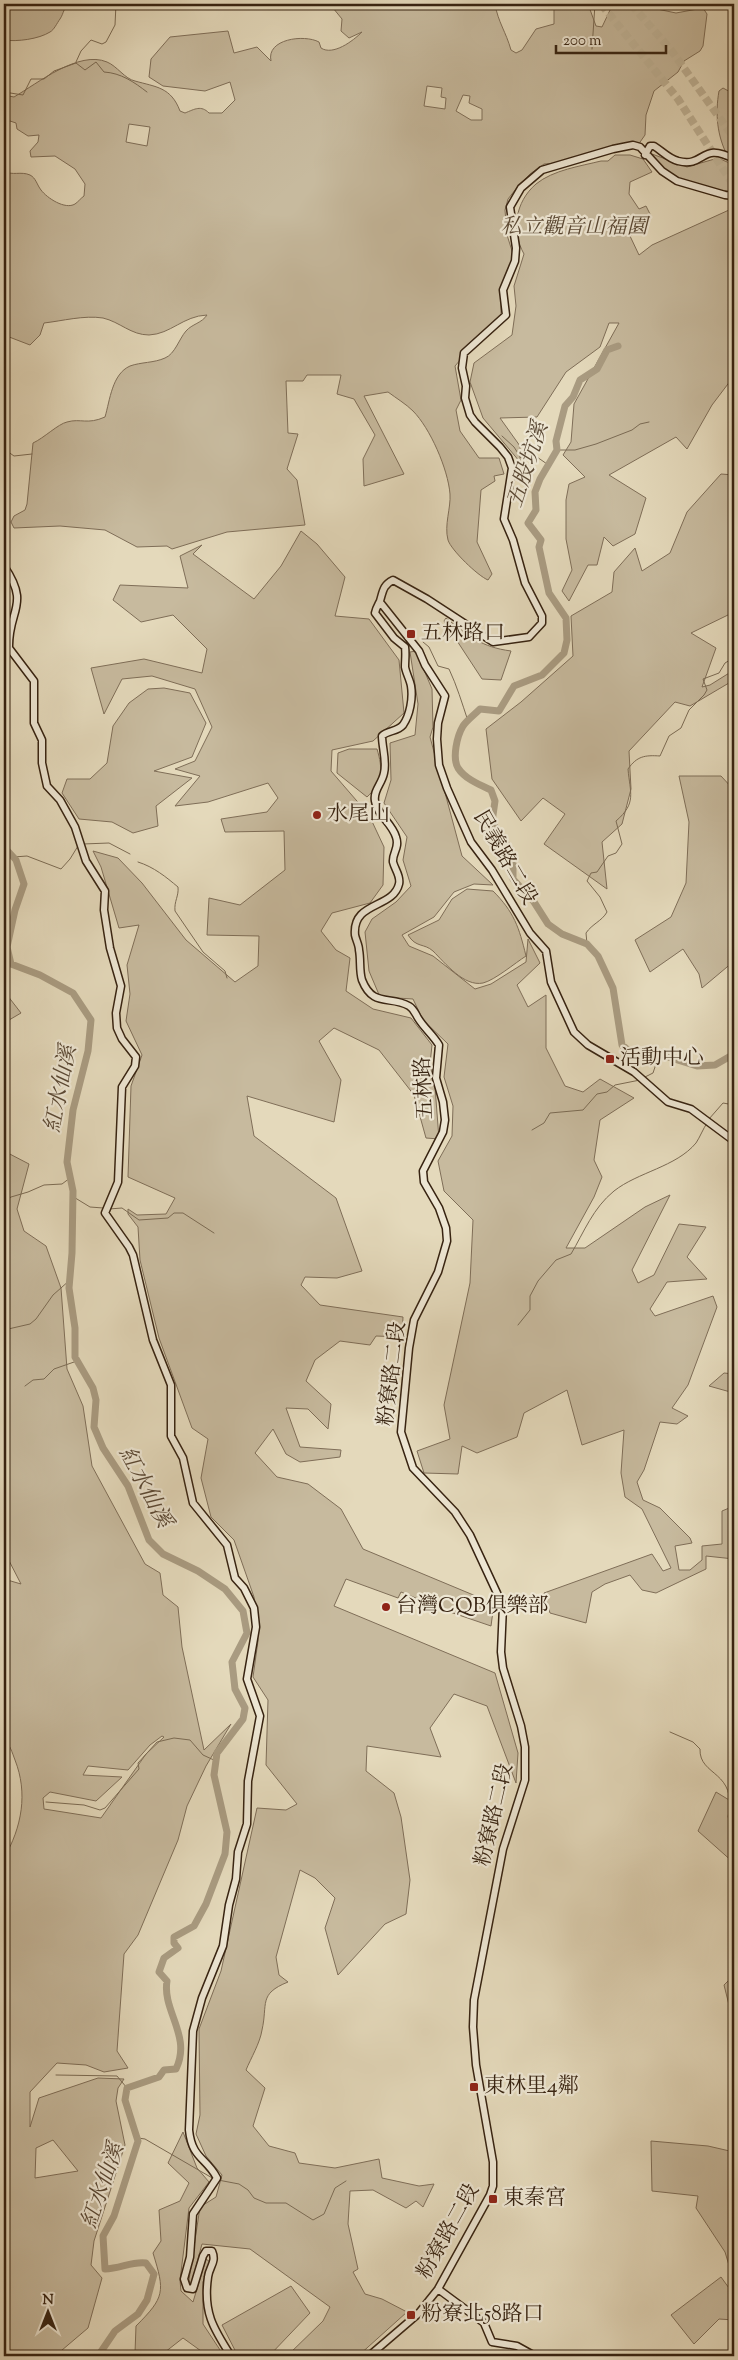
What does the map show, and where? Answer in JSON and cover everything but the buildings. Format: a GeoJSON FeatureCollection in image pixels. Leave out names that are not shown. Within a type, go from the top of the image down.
{"type":"FeatureCollection","features":[{"type":"Feature","properties":{"kind":"street"},"geometry":{"type":"LineString","coordinates":[[380,602],[382,590],[387,583],[393,580],[400,582],[493,642],[529,637],[542,623],[542,616],[524,583],[513,540],[504,519],[511,477],[510,463],[500,447],[470,415],[465,398],[466,386],[462,368],[464,354],[506,315],[503,290],[515,261],[516,248],[510,207],[521,188],[542,170],[625,146],[640,147],[645,155],[662,171],[677,181],[734,196]]}},
{"type":"Feature","properties":{"kind":"street"},"geometry":{"type":"LineString","coordinates":[[645,155],[650,146],[654,146],[679,161],[697,161],[712,151],[734,159]]}},
{"type":"Feature","properties":{"kind":"street"},"geometry":{"type":"LineString","coordinates":[[4,566],[11,577],[18,596],[9,648],[34,681],[34,723],[42,740],[44,776],[50,790],[60,800],[75,827],[86,861],[105,891],[104,910],[110,948],[121,986],[116,1013],[117,1028],[122,1039],[136,1057],[135,1066],[122,1088],[118,1182],[105,1213],[129,1246],[133,1255],[153,1340],[171,1385],[171,1436],[183,1458],[193,1503],[227,1545],[235,1578],[244,1588],[254,1608],[256,1618],[246,1679],[260,1716],[248,1781],[247,1824],[238,1852],[236,1879],[229,1905],[223,1946],[202,1998],[192,2042],[192,2095],[189,2130],[190,2144],[198,2158],[208,2165],[217,2180],[193,2214],[190,2256],[184,2279],[187,2288],[194,2289],[203,2256],[206,2251],[212,2251],[214,2258],[208,2274],[207,2303],[209,2318],[231,2356]]}},
{"type":"Feature","properties":{"kind":"street","name":"民義路二段"},"geometry":{"type":"LineString","coordinates":[[380,602],[419,651],[425,666],[445,696],[438,723],[437,739],[439,766],[447,788],[474,847],[492,870],[530,934],[546,951],[551,982],[574,1032],[588,1045],[622,1063],[668,1102],[691,1109],[734,1141]]}},
{"type":"Feature","properties":{"kind":"street","name":"五林路"},"geometry":{"type":"LineString","coordinates":[[380,602],[374,613],[394,638],[405,647],[405,668],[411,686],[409,710],[403,725],[398,729],[385,732],[382,736],[385,768],[384,775],[375,792],[376,808],[390,824],[397,838],[398,847],[393,862],[400,881],[397,891],[389,899],[366,909],[360,918],[355,936],[360,953],[360,970],[369,993],[375,998],[407,1004],[413,1008],[423,1026],[439,1045],[436,1078],[444,1102],[446,1120],[443,1132],[426,1163]]}},
{"type":"Feature","properties":{"kind":"street","name":"粉寮路二段"},"geometry":{"type":"LineString","coordinates":[[369,2356],[418,2314],[438,2289],[490,2195],[493,2186],[491,2147],[476,2065],[472,2027],[474,2000],[503,1849],[526,1770],[521,1726],[502,1662],[503,1606],[470,1535],[454,1512],[413,1468],[401,1432],[409,1348],[414,1320],[438,1272],[447,1240],[446,1228],[439,1208],[424,1182],[422,1171],[426,1163]]}},
{"type":"Feature","properties":{"kind":"street"},"geometry":{"type":"LineString","coordinates":[[438,2289],[484,2323],[492,2342],[517,2346],[534,2356]]}},
{"type":"Feature","properties":{"kind":"green space"},"geometry":{"type":"Polygon","coordinates":[[[4,4],[70,4],[51,31],[34,38],[15,41],[4,40],[4,4]]]}},
{"type":"Feature","properties":{"kind":"green space"},"geometry":{"type":"Polygon","coordinates":[[[334,4],[495,4],[511,50],[516,53],[522,50],[536,29],[554,24],[554,4],[588,4],[596,26],[602,27],[611,8],[638,5],[676,13],[703,8],[707,14],[703,46],[700,51],[684,61],[678,72],[654,91],[646,115],[645,135],[638,145],[570,162],[544,164],[530,174],[508,199],[505,210],[507,235],[513,254],[512,262],[501,288],[501,322],[467,352],[455,366],[461,400],[456,410],[460,431],[479,458],[499,458],[504,474],[494,476],[495,481],[481,490],[477,542],[492,574],[488,580],[484,578],[465,562],[450,544],[447,528],[450,494],[442,461],[432,438],[419,418],[410,408],[388,392],[364,396],[404,474],[364,486],[363,459],[375,435],[354,399],[337,394],[341,375],[307,375],[303,381],[286,381],[288,433],[298,434],[287,469],[297,480],[305,525],[227,532],[172,549],[167,546],[137,547],[105,530],[60,526],[14,528],[11,522],[14,516],[25,510],[27,504],[33,443],[63,423],[93,421],[105,417],[115,381],[124,370],[130,366],[165,358],[174,350],[186,331],[207,315],[191,318],[164,332],[149,335],[131,331],[103,318],[88,317],[44,323],[40,335],[30,345],[4,335],[4,171],[30,175],[47,196],[56,202],[66,205],[75,204],[84,196],[85,184],[75,169],[55,156],[31,157],[30,151],[38,142],[39,135],[28,136],[17,129],[16,123],[10,121],[4,123],[4,95],[14,97],[59,70],[84,60],[96,59],[111,64],[131,80],[162,89],[172,97],[180,111],[185,113],[201,108],[209,113],[222,113],[235,100],[230,82],[205,91],[163,86],[149,77],[151,59],[170,37],[228,31],[234,53],[257,47],[271,61],[271,54],[274,48],[288,40],[304,38],[319,42],[321,48],[331,50],[343,46],[362,32],[349,38],[341,31],[342,19],[333,8],[334,4]],[[427,86],[424,106],[445,109],[446,98],[441,97],[442,88],[427,86]],[[463,95],[456,111],[471,120],[482,120],[482,109],[469,103],[470,96],[463,95]],[[129,124],[126,142],[147,146],[150,127],[129,124]]]}},
{"type":"Feature","properties":{"kind":"green space"},"geometry":{"type":"Polygon","coordinates":[[[723,88],[734,94],[734,159],[728,157],[724,149],[718,125],[719,91],[723,88]]]}},
{"type":"Feature","properties":{"kind":"green space"},"geometry":{"type":"Polygon","coordinates":[[[652,154],[687,167],[718,158],[734,165],[734,192],[699,188],[686,184],[647,157],[652,154]]]}},
{"type":"Feature","properties":{"kind":"green space","name":"私立觀音山福園"},"geometry":{"type":"Polygon","coordinates":[[[615,155],[630,155],[643,159],[652,172],[630,182],[629,194],[639,209],[646,206],[651,216],[644,226],[630,236],[639,255],[652,245],[729,210],[734,218],[732,237],[734,238],[734,376],[712,405],[687,449],[676,437],[609,475],[646,498],[635,534],[613,546],[604,537],[597,565],[588,565],[569,601],[562,591],[572,570],[566,539],[566,500],[569,484],[585,477],[563,455],[571,442],[574,404],[619,323],[609,323],[600,347],[566,372],[537,417],[500,418],[520,446],[520,462],[483,418],[470,382],[474,363],[512,335],[516,306],[514,286],[524,254],[517,236],[517,217],[523,199],[536,184],[551,175],[576,167],[608,161],[615,155]]]}},
{"type":"Feature","properties":{"kind":"green space"},"geometry":{"type":"Polygon","coordinates":[[[721,474],[734,475],[734,607],[730,614],[691,633],[716,648],[702,687],[710,685],[734,670],[734,680],[690,706],[675,702],[629,751],[631,789],[622,824],[602,842],[607,889],[544,844],[565,814],[543,798],[521,821],[492,779],[486,729],[521,702],[573,656],[571,616],[612,592],[614,572],[635,548],[642,571],[670,553],[687,512],[721,474]]]}},
{"type":"Feature","properties":{"kind":"green space"},"geometry":{"type":"Polygon","coordinates":[[[301,531],[317,544],[345,577],[335,616],[369,619],[399,660],[404,713],[373,741],[332,750],[331,771],[369,815],[384,847],[383,885],[370,903],[332,913],[321,931],[336,950],[350,958],[346,991],[373,1009],[411,1018],[432,1045],[430,1064],[435,1087],[439,1139],[426,1138],[414,1095],[379,1050],[334,1028],[319,1041],[341,1080],[334,1122],[247,1096],[254,1136],[336,1198],[362,1271],[337,1278],[305,1277],[301,1285],[320,1305],[403,1317],[402,1337],[376,1336],[370,1345],[340,1341],[315,1360],[306,1381],[331,1404],[328,1429],[308,1409],[286,1408],[300,1447],[341,1450],[340,1457],[300,1462],[286,1454],[273,1429],[255,1453],[277,1477],[308,1484],[341,1509],[363,1549],[483,1599],[493,1611],[491,1626],[401,1592],[398,1598],[346,1579],[334,1606],[495,1673],[518,1753],[516,1783],[487,1706],[454,1694],[430,1728],[441,1757],[367,1746],[366,1771],[394,1793],[401,1817],[410,1880],[406,1914],[385,1924],[338,1975],[325,1928],[335,1898],[315,1878],[300,1870],[276,1957],[279,1975],[288,1982],[279,1986],[268,1996],[261,2035],[246,2070],[265,2088],[253,2126],[269,2146],[295,2153],[299,2163],[335,2168],[379,2159],[382,2178],[419,2186],[434,2184],[423,2207],[416,2201],[406,2208],[373,2190],[350,2191],[348,2224],[358,2269],[353,2272],[365,2294],[382,2299],[407,2312],[358,2356],[287,2356],[323,2321],[330,2307],[250,2249],[202,2244],[191,2285],[189,2280],[200,2207],[216,2197],[222,2175],[206,2156],[196,2134],[200,2115],[199,2029],[221,1971],[257,1808],[286,1810],[297,1804],[266,1765],[268,1700],[253,1677],[258,1641],[254,1597],[234,1540],[211,1517],[201,1478],[208,1439],[192,1428],[159,1338],[140,1260],[138,1227],[128,1214],[128,1209],[137,1215],[166,1214],[175,1198],[128,1177],[131,1086],[142,1055],[126,1021],[130,994],[127,965],[139,925],[119,928],[101,867],[93,851],[118,858],[142,883],[186,940],[235,982],[258,966],[259,936],[207,935],[209,898],[240,905],[285,870],[284,831],[225,832],[221,819],[267,812],[278,798],[268,783],[208,802],[175,806],[200,776],[175,769],[195,761],[212,727],[195,689],[152,676],[122,679],[104,714],[91,668],[144,659],[202,673],[207,649],[173,615],[141,622],[113,600],[120,585],[188,588],[180,556],[202,545],[193,554],[254,599],[281,566],[301,531]]]}},
{"type":"Feature","properties":{"kind":"green space"},"geometry":{"type":"Polygon","coordinates":[[[446,618],[483,644],[511,651],[501,680],[482,679],[444,621],[446,618]]]}},
{"type":"Feature","properties":{"kind":"green space"},"geometry":{"type":"Polygon","coordinates":[[[416,651],[432,689],[433,727],[430,737],[462,856],[493,885],[474,884],[454,892],[434,917],[402,935],[409,946],[433,956],[475,989],[491,984],[526,962],[528,939],[540,963],[517,985],[528,1007],[546,995],[546,1048],[565,1086],[583,1092],[600,1079],[634,1098],[600,1120],[594,1160],[602,1177],[594,1197],[566,1248],[585,1248],[645,1207],[670,1195],[632,1270],[638,1283],[654,1275],[679,1224],[706,1227],[687,1257],[707,1279],[667,1282],[650,1309],[655,1316],[713,1296],[717,1307],[688,1385],[672,1408],[688,1416],[677,1424],[660,1422],[644,1470],[637,1482],[643,1500],[660,1508],[690,1538],[692,1543],[675,1546],[679,1570],[690,1570],[702,1560],[702,1546],[722,1544],[722,1511],[734,1506],[734,1559],[706,1556],[706,1569],[656,1593],[642,1590],[630,1575],[605,1584],[592,1592],[586,1623],[550,1613],[544,1593],[652,1554],[663,1571],[671,1568],[642,1509],[625,1497],[621,1473],[624,1430],[582,1445],[567,1390],[524,1413],[517,1437],[477,1453],[462,1446],[458,1474],[424,1473],[417,1451],[450,1439],[444,1405],[470,1283],[473,1220],[444,1191],[438,1161],[452,1136],[453,1106],[444,1077],[448,1044],[423,1020],[413,999],[380,997],[369,971],[365,932],[372,919],[396,902],[411,886],[403,860],[407,837],[384,803],[391,780],[390,743],[415,735],[418,704],[410,652],[416,651]]]}},
{"type":"Feature","properties":{"kind":"green space"},"geometry":{"type":"Polygon","coordinates":[[[164,688],[190,693],[206,723],[192,757],[154,771],[192,778],[156,806],[158,826],[133,833],[112,822],[79,819],[62,793],[67,779],[90,779],[107,763],[113,726],[129,703],[148,689],[164,688]]]}},
{"type":"Feature","properties":{"kind":"green space"},"geometry":{"type":"Polygon","coordinates":[[[349,749],[377,749],[381,769],[379,780],[367,797],[337,773],[338,753],[349,749]]]}},
{"type":"Feature","properties":{"kind":"green space"},"geometry":{"type":"Polygon","coordinates":[[[679,776],[721,776],[734,790],[734,965],[733,962],[702,988],[699,974],[683,949],[650,972],[635,940],[671,917],[686,883],[689,822],[679,776]]]}},
{"type":"Feature","properties":{"kind":"green space"},"geometry":{"type":"Polygon","coordinates":[[[467,889],[493,891],[511,913],[521,937],[526,956],[499,975],[483,983],[476,983],[462,978],[433,951],[417,944],[408,935],[439,920],[452,899],[467,889]]]}},
{"type":"Feature","properties":{"kind":"green space"},"geometry":{"type":"Polygon","coordinates":[[[4,991],[21,1013],[4,1023],[4,991]]]}},
{"type":"Feature","properties":{"kind":"green space"},"geometry":{"type":"Polygon","coordinates":[[[4,1151],[29,1164],[17,1209],[24,1231],[46,1246],[61,1288],[67,1369],[83,1406],[92,1466],[145,1564],[160,1573],[163,1595],[178,1607],[182,1647],[204,1750],[231,1724],[206,1766],[187,1806],[178,1840],[138,1935],[124,1954],[117,2051],[128,2068],[104,2072],[86,2065],[57,2063],[30,2092],[30,2127],[39,2098],[98,2078],[124,2079],[118,2088],[116,2101],[125,2145],[94,2241],[91,2265],[102,2278],[88,2328],[55,2356],[4,2356],[4,1858],[19,1822],[22,1797],[19,1772],[11,1749],[4,1739],[4,1579],[21,1584],[4,1551],[4,1151]],[[162,1736],[150,1745],[128,1770],[88,1766],[83,1775],[122,1777],[96,1801],[50,1792],[43,1798],[44,1809],[101,1818],[146,1754],[164,1737],[162,1736]],[[53,2140],[36,2148],[35,2178],[78,2171],[53,2140]]]}},
{"type":"Feature","properties":{"kind":"green space"},"geometry":{"type":"Polygon","coordinates":[[[724,1373],[734,1374],[734,1393],[709,1386],[724,1373]]]}},
{"type":"Feature","properties":{"kind":"green space"},"geometry":{"type":"Polygon","coordinates":[[[716,1792],[734,1803],[734,1863],[698,1831],[716,1792]]]}},
{"type":"Feature","properties":{"kind":"green space"},"geometry":{"type":"Polygon","coordinates":[[[734,1975],[734,2011],[730,2009],[724,1985],[734,1975]]]}},
{"type":"Feature","properties":{"kind":"green space"},"geometry":{"type":"Polygon","coordinates":[[[183,2132],[197,2168],[209,2182],[189,2208],[180,2280],[181,2291],[193,2302],[206,2259],[210,2262],[203,2282],[203,2324],[224,2356],[208,2356],[183,2338],[160,2356],[133,2356],[135,2353],[136,2326],[153,2308],[160,2293],[161,2286],[153,2253],[161,2241],[159,2210],[180,2201],[189,2183],[168,2163],[183,2132]]]}},
{"type":"Feature","properties":{"kind":"green space"},"geometry":{"type":"Polygon","coordinates":[[[651,2141],[708,2146],[734,2152],[734,2272],[731,2272],[725,2252],[696,2208],[698,2196],[652,2191],[651,2141]]]}},
{"type":"Feature","properties":{"kind":"green space"},"geometry":{"type":"Polygon","coordinates":[[[721,2277],[734,2295],[734,2320],[719,2319],[694,2344],[671,2315],[721,2277]]]}},
{"type":"Feature","properties":{"kind":"green space"},"geometry":{"type":"Polygon","coordinates":[[[291,2286],[310,2313],[269,2356],[238,2356],[222,2325],[291,2286]]]}},
{"type":"Feature","properties":{"kind":"waterway"},"geometry":{"type":"LineString","coordinates":[[76,62],[81,51],[91,40],[102,44],[106,42],[115,25],[116,4]]}},
{"type":"Feature","properties":{"kind":"waterway"},"geometry":{"type":"LineString","coordinates":[[592,49],[595,4]]}},
{"type":"Feature","properties":{"kind":"waterway"},"geometry":{"type":"LineString","coordinates":[[4,92],[23,95],[31,79],[44,79],[54,71],[76,63],[85,70],[96,62],[104,72],[122,76],[147,92]]}},
{"type":"Feature","properties":{"kind":"waterway","name":"五股坑溪"},"geometry":{"type":"LineString","coordinates":[[618,346],[607,350],[597,369],[580,380],[573,397],[565,406],[556,441],[557,450],[540,479],[535,492],[536,510],[528,523],[541,540],[539,547],[549,593],[566,618],[567,640],[564,653],[542,675],[514,686],[499,711],[480,709],[463,726],[456,747],[455,759],[458,768],[465,775],[491,790],[495,801],[492,822],[513,854],[513,879],[534,902],[548,924],[562,934],[587,944],[598,956],[613,988],[622,1045],[629,1051],[658,1054],[697,1066],[715,1065],[734,1054]]}},
{"type":"Feature","properties":{"kind":"waterway"},"geometry":{"type":"LineString","coordinates":[[557,450],[575,450],[596,444],[632,430],[640,424],[649,422]]}},
{"type":"Feature","properties":{"kind":"waterway"},"geometry":{"type":"LineString","coordinates":[[502,436],[514,447],[521,458],[537,457],[547,464]]}},
{"type":"Feature","properties":{"kind":"waterway"},"geometry":{"type":"LineString","coordinates":[[4,449],[14,456],[32,454]]}},
{"type":"Feature","properties":{"kind":"waterway"},"geometry":{"type":"LineString","coordinates":[[587,944],[586,933],[607,912],[600,897],[587,881],[591,873],[597,872],[608,856],[616,853],[622,844],[616,821],[623,815],[630,803],[631,791],[628,769],[635,761],[642,757],[660,756],[669,736],[681,728],[689,710],[707,690],[703,679],[719,673],[725,663],[730,660],[730,648],[734,638]]}},
{"type":"Feature","properties":{"kind":"waterway"},"geometry":{"type":"LineString","coordinates":[[423,642],[429,647],[438,666],[449,669],[468,721]]}},
{"type":"Feature","properties":{"kind":"waterway"},"geometry":{"type":"LineString","coordinates":[[83,844],[109,843],[130,854]]}},
{"type":"Feature","properties":{"kind":"waterway"},"geometry":{"type":"LineString","coordinates":[[14,857],[27,856],[61,869],[78,846]]}},
{"type":"Feature","properties":{"kind":"waterway","name":"紅水仙溪"},"geometry":{"type":"LineString","coordinates":[[4,847],[16,860],[24,884],[15,910],[7,947],[11,964],[40,975],[73,993],[91,1020],[88,1051],[73,1110],[67,1162],[73,1191],[72,1253],[69,1288],[75,1328],[75,1357],[93,1388],[96,1400],[94,1427],[103,1448],[128,1486],[149,1540],[163,1554],[198,1571],[225,1589],[243,1611],[247,1633],[232,1662],[235,1689],[245,1708],[243,1719],[217,1753],[214,1775],[227,1832],[225,1854],[206,1904],[194,1926],[174,1937],[174,1943],[178,1948],[164,1958],[159,1972],[167,1981],[169,2003],[181,2046],[180,2057],[176,2069],[164,2070],[159,2077],[127,2088],[125,2100],[138,2141],[114,2216],[103,2236],[105,2269],[146,2263],[154,2274],[147,2300],[138,2314],[115,2331],[98,2356]]}},
{"type":"Feature","properties":{"kind":"waterway"},"geometry":{"type":"LineString","coordinates":[[138,862],[155,869],[178,887],[175,911],[203,952],[225,971],[227,978]]}},
{"type":"Feature","properties":{"kind":"waterway"},"geometry":{"type":"LineString","coordinates":[[643,1078],[653,1073],[659,1055]]}},
{"type":"Feature","properties":{"kind":"waterway"},"geometry":{"type":"LineString","coordinates":[[532,1130],[544,1123],[550,1113],[583,1110],[597,1094],[607,1092],[615,1085],[640,1080]]}},
{"type":"Feature","properties":{"kind":"waterway"},"geometry":{"type":"LineString","coordinates":[[709,1119],[723,1103],[734,1105]]}},
{"type":"Feature","properties":{"kind":"waterway"},"geometry":{"type":"LineString","coordinates":[[518,1325],[530,1310],[530,1296],[538,1281],[556,1260],[571,1254],[600,1205],[624,1184],[668,1164],[688,1151],[696,1143],[707,1123]]}},
{"type":"Feature","properties":{"kind":"waterway"},"geometry":{"type":"LineString","coordinates":[[4,1202],[11,1197],[44,1185],[62,1184],[70,1178]]}},
{"type":"Feature","properties":{"kind":"waterway"},"geometry":{"type":"LineString","coordinates":[[72,1196],[90,1207],[103,1208]]}},
{"type":"Feature","properties":{"kind":"waterway"},"geometry":{"type":"LineString","coordinates":[[109,1209],[122,1208],[139,1220],[168,1218],[174,1213],[183,1213],[214,1233]]}},
{"type":"Feature","properties":{"kind":"waterway"},"geometry":{"type":"LineString","coordinates":[[4,1330],[30,1324],[36,1319],[53,1295],[70,1280]]}},
{"type":"Feature","properties":{"kind":"waterway"},"geometry":{"type":"LineString","coordinates":[[25,1386],[33,1380],[44,1379],[54,1369],[77,1361]]}},
{"type":"Feature","properties":{"kind":"waterway"},"geometry":{"type":"LineString","coordinates":[[670,1732],[693,1742],[700,1749],[701,1758],[705,1765],[723,1782],[728,1790],[730,1802],[728,1817],[734,1827]]}},
{"type":"Feature","properties":{"kind":"waterway"},"geometry":{"type":"LineString","coordinates":[[46,1802],[84,1805],[100,1810],[105,1808],[139,1769],[138,1763],[157,1742],[174,1738],[190,1740],[203,1755],[216,1761]]}},
{"type":"Feature","properties":{"kind":"waterway"},"geometry":{"type":"LineString","coordinates":[[56,2075],[117,2076],[127,2088]]}},
{"type":"Feature","properties":{"kind":"waterway"},"geometry":{"type":"LineString","coordinates":[[138,2138],[145,2139],[214,2179]]}},
{"type":"Feature","properties":{"kind":"waterway"},"geometry":{"type":"LineString","coordinates":[[218,2180],[239,2184],[248,2190],[254,2198],[266,2203],[286,2203],[313,2220],[324,2214],[335,2188],[346,2181]]}},
{"type":"Feature","properties":{"kind":"tunnel"},"geometry":{"type":"LineString","coordinates":[[601,4],[678,99],[734,186]]}},
{"type":"Feature","properties":{"kind":"tunnel"},"geometry":{"type":"LineString","coordinates":[[631,4],[671,50],[734,138]]}},
{"type":"Feature","properties":{"kind":"place","name":"五林路口"},"geometry":{"type":"Point","coordinates":[411,634]}},
{"type":"Feature","properties":{"kind":"place","name":"水尾山"},"geometry":{"type":"Point","coordinates":[317,815]}},
{"type":"Feature","properties":{"kind":"place","name":"活動中心"},"geometry":{"type":"Point","coordinates":[610,1059]}},
{"type":"Feature","properties":{"kind":"place","name":"台灣CQB俱樂部"},"geometry":{"type":"Point","coordinates":[386,1607]}},
{"type":"Feature","properties":{"kind":"place","name":"東林里4鄰"},"geometry":{"type":"Point","coordinates":[474,2087]}},
{"type":"Feature","properties":{"kind":"place","name":"東秦宮"},"geometry":{"type":"Point","coordinates":[493,2199]}},
{"type":"Feature","properties":{"kind":"place","name":"粉寮北58路口"},"geometry":{"type":"Point","coordinates":[411,2315]}}]}
